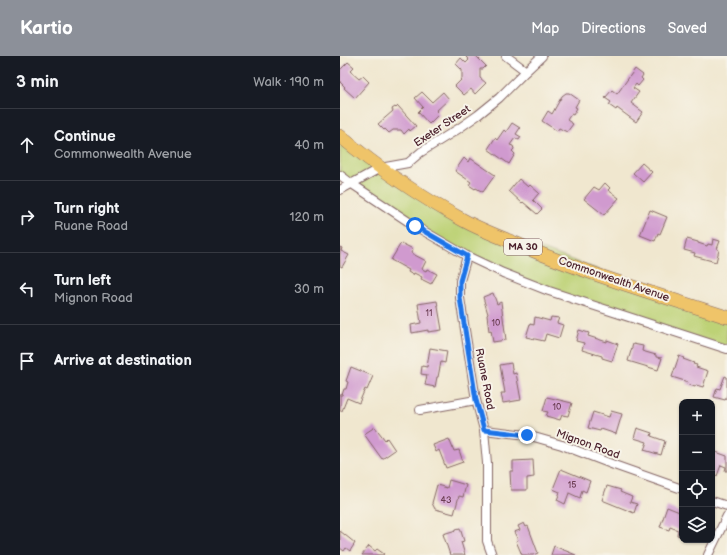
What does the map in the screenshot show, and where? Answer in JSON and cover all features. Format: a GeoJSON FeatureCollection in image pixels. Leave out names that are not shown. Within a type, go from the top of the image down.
{"type":"FeatureCollection","features":[{"type":"Feature","properties":{"kind":"main road","name":"Commonwealth Avenue"},"geometry":{"type":"LineString","coordinates":[[340,136],[380,168],[410,189],[463,220],[555,260],[727,316]]}},
{"type":"Feature","properties":{"kind":"street"},"geometry":{"type":"LineString","coordinates":[[506,56],[526,71]]}},
{"type":"Feature","properties":{"kind":"street","name":"Exeter Street"},"geometry":{"type":"LineString","coordinates":[[340,190],[380,168],[408,163],[421,152],[478,115],[499,98],[542,56]]}},
{"type":"Feature","properties":{"kind":"street"},"geometry":{"type":"LineString","coordinates":[[340,175],[415,226],[467,256],[503,273],[549,291],[727,349]]}},
{"type":"Feature","properties":{"kind":"street","name":"Ruane Road"},"geometry":{"type":"LineString","coordinates":[[467,256],[460,281],[460,298],[476,400],[484,430],[487,470],[487,541],[492,555]]}},
{"type":"Feature","properties":{"kind":"street"},"geometry":{"type":"LineString","coordinates":[[420,410],[476,400]]}},
{"type":"Feature","properties":{"kind":"street","name":"Mignon Road"},"geometry":{"type":"LineString","coordinates":[[484,430],[527,435],[555,443],[679,488]]}},
{"type":"Feature","properties":{"kind":"street"},"geometry":{"type":"LineString","coordinates":[[715,501],[727,506]]}},
{"type":"Feature","properties":{"kind":"street"},"geometry":{"type":"LineString","coordinates":[[708,555],[727,516]]}},
{"type":"Feature","properties":{"kind":"green space"},"geometry":{"type":"Polygon","coordinates":[[[340,136],[463,220],[727,317],[727,349],[549,291],[467,256],[340,175],[340,136]]]}},
{"type":"Feature","properties":{"kind":"building"},"geometry":{"type":"Polygon","coordinates":[[[476,56],[486,66],[483,69],[480,69],[480,78],[486,83],[475,94],[471,89],[464,95],[455,86],[462,79],[462,70],[456,64],[461,58],[466,63],[469,60],[466,57],[476,56]]]}},
{"type":"Feature","properties":{"kind":"building"},"geometry":{"type":"Polygon","coordinates":[[[348,62],[354,67],[350,71],[359,79],[363,76],[369,82],[355,98],[340,82],[340,70],[348,62]]]}},
{"type":"Feature","properties":{"kind":"building"},"geometry":{"type":"Polygon","coordinates":[[[635,69],[643,75],[641,78],[643,80],[638,86],[636,84],[633,88],[639,92],[631,103],[643,112],[636,122],[617,108],[616,110],[609,105],[611,102],[605,98],[612,90],[617,94],[635,69]]]}},
{"type":"Feature","properties":{"kind":"building"},"geometry":{"type":"Polygon","coordinates":[[[422,92],[432,102],[443,92],[449,99],[436,111],[439,114],[429,124],[418,112],[423,107],[415,98],[422,92]]]}},
{"type":"Feature","properties":{"kind":"building"},"geometry":{"type":"Polygon","coordinates":[[[569,93],[579,100],[573,115],[571,114],[567,120],[573,124],[567,132],[559,128],[557,131],[542,121],[548,111],[552,114],[562,96],[569,93]]]}},
{"type":"Feature","properties":{"kind":"building"},"geometry":{"type":"Polygon","coordinates":[[[398,106],[416,126],[410,131],[409,129],[404,134],[401,130],[393,130],[389,133],[378,124],[393,111],[392,109],[398,106]]]}},
{"type":"Feature","properties":{"kind":"building"},"geometry":{"type":"Polygon","coordinates":[[[512,123],[520,128],[516,134],[521,137],[519,140],[515,138],[510,145],[513,146],[514,149],[512,151],[515,154],[509,164],[488,149],[495,138],[497,140],[504,130],[506,132],[512,123]]]}},
{"type":"Feature","properties":{"kind":"building"},"geometry":{"type":"Polygon","coordinates":[[[464,158],[468,162],[470,158],[495,175],[483,192],[469,185],[471,182],[455,171],[464,158]]]}},
{"type":"Feature","properties":{"kind":"building"},"geometry":{"type":"Polygon","coordinates":[[[642,163],[652,172],[643,182],[633,173],[642,163]]]}},
{"type":"Feature","properties":{"kind":"building"},"geometry":{"type":"Polygon","coordinates":[[[519,179],[528,187],[530,185],[539,193],[533,200],[542,209],[537,214],[509,191],[519,179]]]}},
{"type":"Feature","properties":{"kind":"building"},"geometry":{"type":"Polygon","coordinates":[[[605,183],[610,188],[608,190],[619,198],[604,215],[584,199],[594,187],[599,190],[605,183]]]}},
{"type":"Feature","properties":{"kind":"building"},"geometry":{"type":"Polygon","coordinates":[[[650,210],[667,217],[660,234],[658,233],[655,241],[640,235],[650,210]]]}},
{"type":"Feature","properties":{"kind":"building"},"geometry":{"type":"Polygon","coordinates":[[[687,239],[707,246],[708,244],[712,245],[713,239],[720,241],[717,249],[719,250],[716,262],[694,256],[695,253],[684,250],[687,239]]]}},
{"type":"Feature","properties":{"kind":"building"},"geometry":{"type":"Polygon","coordinates":[[[401,243],[413,249],[411,253],[426,261],[422,269],[426,271],[427,269],[437,274],[431,284],[421,279],[422,277],[408,272],[409,270],[391,260],[401,243]]]}},
{"type":"Feature","properties":{"kind":"building"},"geometry":{"type":"Polygon","coordinates":[[[340,247],[342,248],[341,251],[349,255],[342,267],[340,266],[340,247]]]}},
{"type":"Feature","properties":{"kind":"building"},"geometry":{"type":"Polygon","coordinates":[[[493,293],[497,304],[501,302],[506,340],[493,342],[491,330],[489,331],[488,314],[483,297],[493,293]]]}},
{"type":"Feature","properties":{"kind":"building"},"geometry":{"type":"Polygon","coordinates":[[[437,301],[442,330],[428,332],[428,330],[412,333],[411,325],[421,323],[418,304],[437,301]]]}},
{"type":"Feature","properties":{"kind":"building"},"geometry":{"type":"Polygon","coordinates":[[[535,317],[550,321],[551,317],[559,318],[557,323],[563,325],[559,338],[546,334],[544,341],[526,337],[530,324],[534,325],[535,317]]]}},
{"type":"Feature","properties":{"kind":"building"},"geometry":{"type":"Polygon","coordinates":[[[579,330],[589,333],[588,336],[618,344],[612,361],[602,358],[602,356],[582,350],[584,343],[576,341],[579,330]]]}},
{"type":"Feature","properties":{"kind":"building"},"geometry":{"type":"Polygon","coordinates":[[[633,344],[643,346],[642,351],[662,358],[658,370],[628,361],[633,344]]]}},
{"type":"Feature","properties":{"kind":"building"},"geometry":{"type":"Polygon","coordinates":[[[430,348],[447,351],[445,363],[441,362],[435,387],[425,385],[427,375],[421,374],[422,366],[427,367],[430,348]]]}},
{"type":"Feature","properties":{"kind":"building"},"geometry":{"type":"Polygon","coordinates":[[[679,356],[694,363],[693,364],[697,365],[696,367],[708,371],[703,387],[696,385],[695,387],[687,384],[688,382],[672,377],[679,356]]]}},
{"type":"Feature","properties":{"kind":"building"},"geometry":{"type":"Polygon","coordinates":[[[511,363],[513,374],[516,373],[521,400],[503,403],[501,393],[505,393],[500,365],[511,363]]]}},
{"type":"Feature","properties":{"kind":"building"},"geometry":{"type":"Polygon","coordinates":[[[351,367],[373,376],[359,403],[347,398],[342,411],[340,411],[340,395],[342,395],[344,389],[346,389],[348,382],[346,381],[351,367]]]}},
{"type":"Feature","properties":{"kind":"building"},"geometry":{"type":"Polygon","coordinates":[[[725,376],[727,377],[727,395],[725,400],[714,397],[717,388],[720,389],[725,376]]]}},
{"type":"Feature","properties":{"kind":"building"},"geometry":{"type":"Polygon","coordinates":[[[547,397],[572,403],[568,416],[562,415],[560,420],[546,416],[548,412],[543,411],[547,397]]]}},
{"type":"Feature","properties":{"kind":"building"},"geometry":{"type":"Polygon","coordinates":[[[611,411],[622,414],[616,434],[601,429],[600,431],[588,428],[593,412],[609,417],[611,411]]]}},
{"type":"Feature","properties":{"kind":"building"},"geometry":{"type":"Polygon","coordinates":[[[375,427],[385,440],[387,438],[395,450],[382,459],[364,434],[375,427]]]}},
{"type":"Feature","properties":{"kind":"building"},"geometry":{"type":"Polygon","coordinates":[[[637,428],[652,433],[651,436],[665,441],[661,455],[644,450],[647,442],[634,438],[637,428]]]}},
{"type":"Feature","properties":{"kind":"building"},"geometry":{"type":"Polygon","coordinates":[[[449,439],[454,451],[459,450],[463,462],[446,468],[439,450],[436,452],[433,445],[449,439]]]}},
{"type":"Feature","properties":{"kind":"building"},"geometry":{"type":"Polygon","coordinates":[[[715,452],[727,456],[727,471],[725,471],[726,467],[721,465],[717,476],[715,475],[715,452]]]}},
{"type":"Feature","properties":{"kind":"building"},"geometry":{"type":"Polygon","coordinates":[[[533,460],[534,477],[527,478],[527,490],[511,490],[510,471],[513,471],[513,461],[533,460]]]}},
{"type":"Feature","properties":{"kind":"building"},"geometry":{"type":"Polygon","coordinates":[[[561,469],[590,481],[586,492],[582,490],[580,498],[569,493],[565,504],[557,500],[560,492],[553,489],[561,469]]]}},
{"type":"Feature","properties":{"kind":"building"},"geometry":{"type":"Polygon","coordinates":[[[449,480],[466,485],[463,497],[459,496],[454,514],[435,509],[432,503],[437,485],[447,488],[449,480]]]}},
{"type":"Feature","properties":{"kind":"building"},"geometry":{"type":"Polygon","coordinates":[[[607,486],[621,490],[620,492],[632,497],[630,502],[637,504],[634,513],[602,500],[607,486]]]}},
{"type":"Feature","properties":{"kind":"building"},"geometry":{"type":"Polygon","coordinates":[[[667,507],[679,512],[679,535],[677,535],[678,530],[670,527],[669,530],[660,527],[667,507]]]}},
{"type":"Feature","properties":{"kind":"building"},"geometry":{"type":"Polygon","coordinates":[[[524,523],[526,527],[528,526],[538,553],[533,555],[522,555],[516,541],[518,540],[514,532],[520,530],[518,526],[524,523]]]}},
{"type":"Feature","properties":{"kind":"building"},"geometry":{"type":"Polygon","coordinates":[[[460,528],[464,541],[461,542],[465,555],[450,555],[443,534],[460,528]]]}},
{"type":"Feature","properties":{"kind":"building"},"geometry":{"type":"Polygon","coordinates":[[[340,531],[355,543],[350,551],[346,548],[344,551],[340,548],[340,531]]]}},
{"type":"Feature","properties":{"kind":"building"},"geometry":{"type":"Polygon","coordinates":[[[369,546],[375,551],[377,549],[384,554],[362,555],[369,546]]]}},
{"type":"Feature","properties":{"kind":"building"},"geometry":{"type":"Polygon","coordinates":[[[554,546],[576,555],[551,555],[554,546]]]}},
{"type":"Feature","properties":{"kind":"route"},"geometry":{"type":"LineString","coordinates":[[415,226],[467,256],[460,281],[460,298],[476,400],[484,430],[527,435]]}}]}
